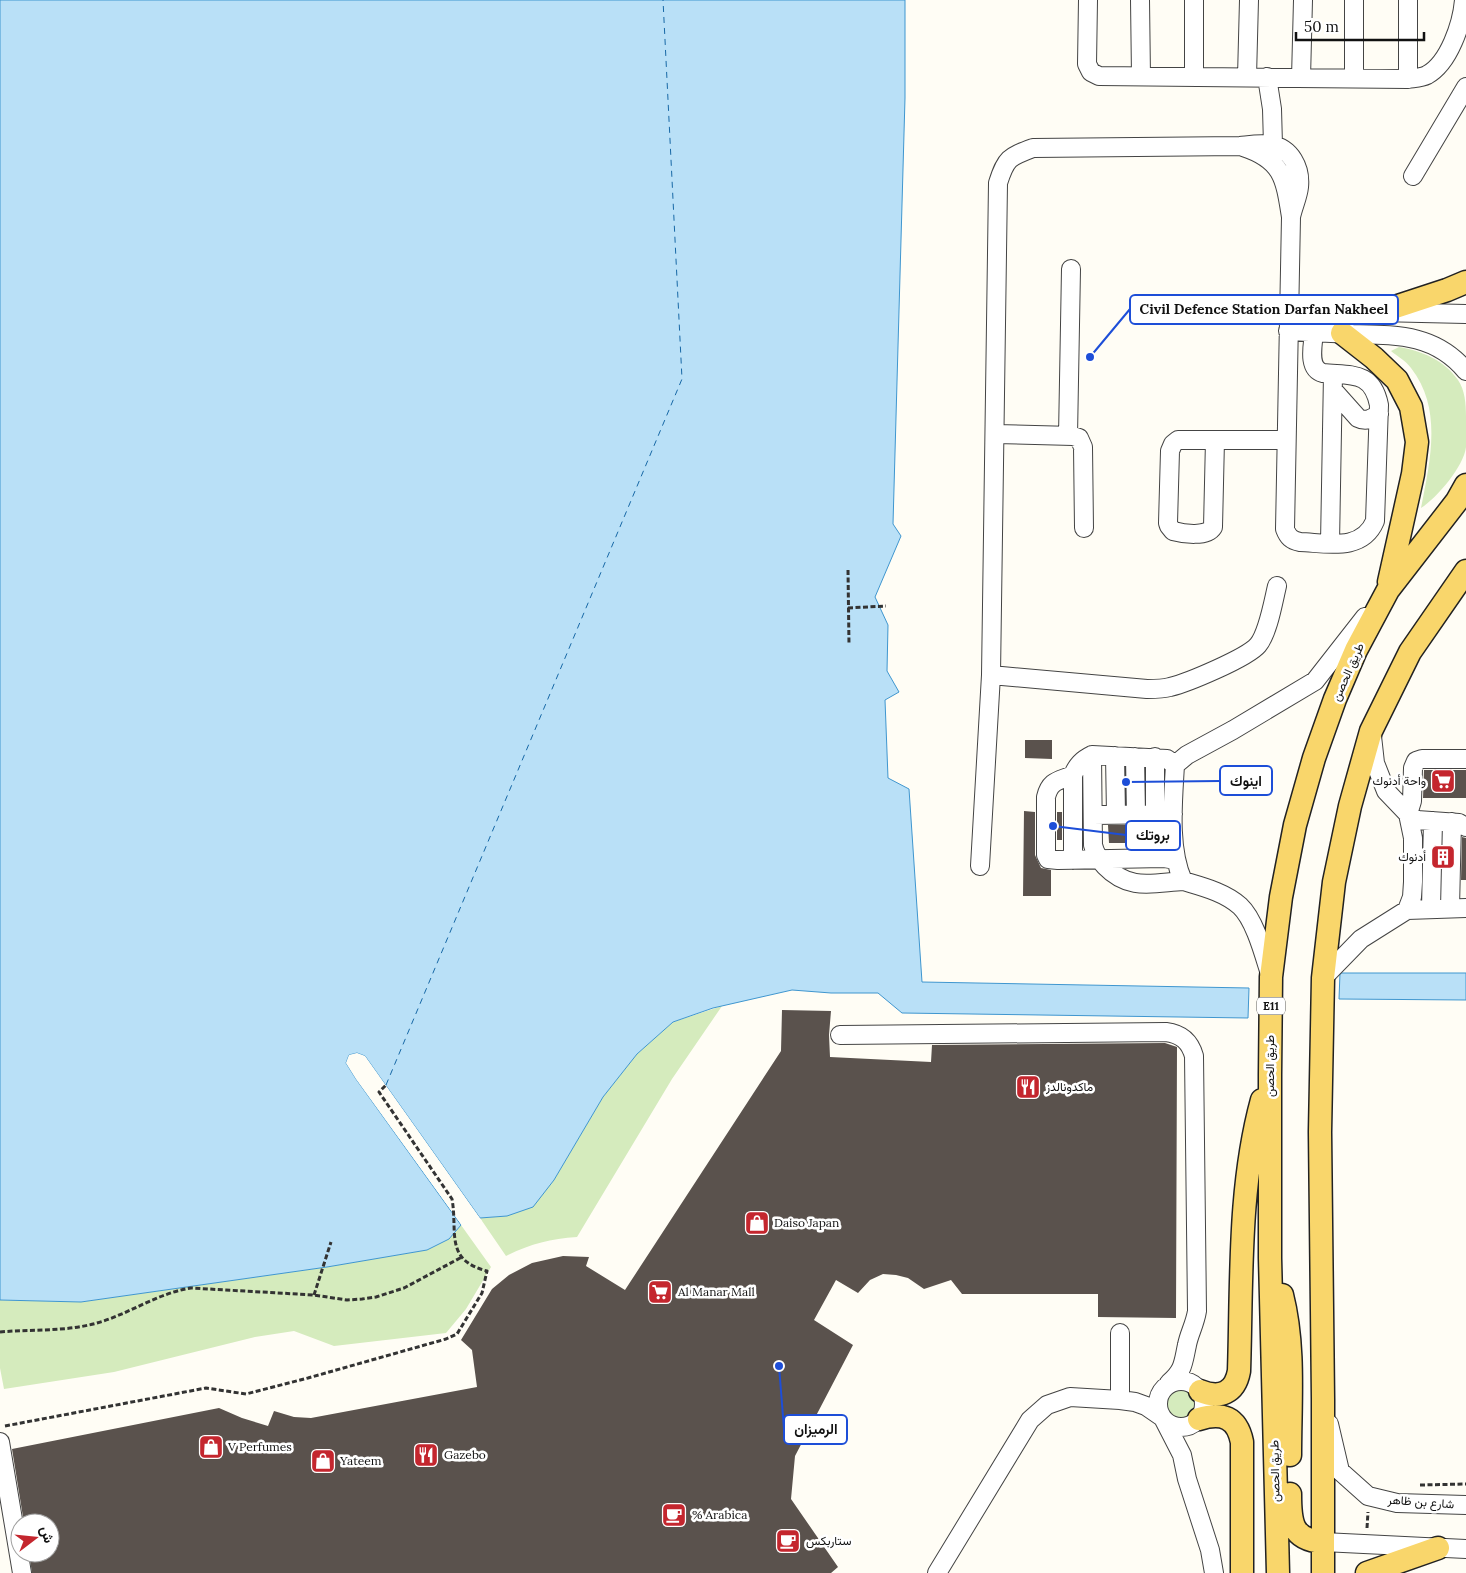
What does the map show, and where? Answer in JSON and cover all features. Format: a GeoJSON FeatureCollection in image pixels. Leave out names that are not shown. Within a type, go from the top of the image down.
{"type":"FeatureCollection","features":[{"type":"Feature","properties":{"kind":"main road"},"geometry":{"type":"LineString","coordinates":[[1380,312],[1466,282]]}},
{"type":"Feature","properties":{"kind":"main road"},"geometry":{"type":"LineString","coordinates":[[1342,333],[1374,358],[1397,380],[1411,407],[1417,442],[1416,450],[1388,590]]}},
{"type":"Feature","properties":{"kind":"main road","name":"طريق الحصن"},"geometry":{"type":"LineString","coordinates":[[1278,1573],[1270,1258],[1270,1076],[1271,977],[1281,897],[1295,825],[1314,758],[1335,699],[1356,650],[1388,590],[1466,485]]}},
{"type":"Feature","properties":{"kind":"main road"},"geometry":{"type":"LineString","coordinates":[[1323,1573],[1320,1132],[1322,978],[1334,882],[1350,806],[1371,731],[1410,652],[1466,571]]}},
{"type":"Feature","properties":{"kind":"main road"},"geometry":{"type":"LineString","coordinates":[[1197,1388],[1209,1395],[1220,1395],[1230,1390],[1237,1381],[1248,1163],[1257,1118],[1270,1076]]}},
{"type":"Feature","properties":{"kind":"main road"},"geometry":{"type":"LineString","coordinates":[[1270,1258],[1284,1303],[1290,1349],[1290,1510],[1292,1523],[1299,1534],[1310,1541],[1323,1542]]}},
{"type":"Feature","properties":{"kind":"main road"},"geometry":{"type":"LineString","coordinates":[[1196,1422],[1217,1415],[1226,1417],[1234,1422],[1240,1430],[1242,1442],[1242,1573]]}},
{"type":"Feature","properties":{"kind":"main road"},"geometry":{"type":"LineString","coordinates":[[1367,1573],[1438,1548]]}},
{"type":"Feature","properties":{"kind":"street"},"geometry":{"type":"LineString","coordinates":[[1088,0],[1087,64],[1090,72],[1099,76],[1408,79],[1427,75],[1441,62],[1454,42],[1464,0]]}},
{"type":"Feature","properties":{"kind":"street"},"geometry":{"type":"LineString","coordinates":[[1140,0],[1140,76]]}},
{"type":"Feature","properties":{"kind":"street"},"geometry":{"type":"LineString","coordinates":[[1194,0],[1194,77]]}},
{"type":"Feature","properties":{"kind":"street"},"geometry":{"type":"LineString","coordinates":[[1247,77],[1248,0]]}},
{"type":"Feature","properties":{"kind":"street"},"geometry":{"type":"LineString","coordinates":[[1301,78],[1303,0]]}},
{"type":"Feature","properties":{"kind":"street"},"geometry":{"type":"LineString","coordinates":[[1354,0],[1354,78]]}},
{"type":"Feature","properties":{"kind":"street"},"geometry":{"type":"LineString","coordinates":[[1408,0],[1408,79]]}},
{"type":"Feature","properties":{"kind":"street"},"geometry":{"type":"LineString","coordinates":[[1267,78],[1272,109],[1273,145]]}},
{"type":"Feature","properties":{"kind":"street"},"geometry":{"type":"LineString","coordinates":[[1413,176],[1466,87]]}},
{"type":"Feature","properties":{"kind":"street"},"geometry":{"type":"LineString","coordinates":[[980,866],[992,674],[998,183],[1002,169],[1009,158],[1033,148],[1273,145],[1286,151],[1295,161],[1299,174],[1299,188],[1291,217]]}},
{"type":"Feature","properties":{"kind":"street"},"geometry":{"type":"LineString","coordinates":[[1240,146],[1267,158],[1278,169],[1285,183],[1291,217],[1284,522],[1287,536],[1300,542],[1346,543],[1361,539],[1367,535],[1375,521],[1379,414],[1377,396],[1373,387],[1366,380],[1358,376],[1348,374],[1333,382]]}},
{"type":"Feature","properties":{"kind":"street"},"geometry":{"type":"LineString","coordinates":[[1068,436],[1071,269]]}},
{"type":"Feature","properties":{"kind":"street"},"geometry":{"type":"LineString","coordinates":[[1288,310],[1466,314]]}},
{"type":"Feature","properties":{"kind":"street"},"geometry":{"type":"LineString","coordinates":[[1288,331],[1401,335],[1435,345],[1457,360],[1466,371]]}},
{"type":"Feature","properties":{"kind":"street"},"geometry":{"type":"LineString","coordinates":[[1314,332],[1314,368],[1333,382],[1358,418],[1367,420],[1379,414]]}},
{"type":"Feature","properties":{"kind":"street"},"geometry":{"type":"LineString","coordinates":[[1330,543],[1333,382]]}},
{"type":"Feature","properties":{"kind":"street"},"geometry":{"type":"LineString","coordinates":[[995,434],[1076,436],[1082,442],[1084,528]]}},
{"type":"Feature","properties":{"kind":"street"},"geometry":{"type":"LineString","coordinates":[[1215,440],[1213,527],[1208,533],[1173,531],[1168,526],[1170,447],[1178,440],[1215,440],[1286,440]]}},
{"type":"Feature","properties":{"kind":"street"},"geometry":{"type":"LineString","coordinates":[[992,674],[1160,690],[1172,687],[1238,659],[1259,644],[1264,633],[1277,586]]}},
{"type":"Feature","properties":{"kind":"street"},"geometry":{"type":"LineString","coordinates":[[1183,881],[1176,856],[1173,814],[1175,765],[1187,755],[1315,681],[1388,590]]}},
{"type":"Feature","properties":{"kind":"street"},"geometry":{"type":"LineString","coordinates":[[1322,978],[1361,939],[1407,910],[1458,908],[1459,824],[1417,820],[1408,814],[1386,791],[1376,763],[1371,731]]}},
{"type":"Feature","properties":{"kind":"street"},"geometry":{"type":"LineString","coordinates":[[1175,765],[1167,759],[1092,755],[1077,765],[1067,777],[1052,783],[1048,789],[1046,796],[1046,855],[1048,859],[1066,860],[1164,858],[1176,856]]}},
{"type":"Feature","properties":{"kind":"street"},"geometry":{"type":"LineString","coordinates":[[1092,755],[1093,845],[1099,860],[1113,875],[1125,882],[1136,884],[1183,881],[1216,891],[1241,907],[1258,934],[1271,977]]}},
{"type":"Feature","properties":{"kind":"street"},"geometry":{"type":"LineString","coordinates":[[1115,756],[1116,814]]}},
{"type":"Feature","properties":{"kind":"street"},"geometry":{"type":"LineString","coordinates":[[1135,757],[1136,814]]}},
{"type":"Feature","properties":{"kind":"street"},"geometry":{"type":"LineString","coordinates":[[1155,758],[1155,814]]}},
{"type":"Feature","properties":{"kind":"street"},"geometry":{"type":"LineString","coordinates":[[1407,910],[1412,897],[1413,882],[1413,838],[1408,814],[1412,801],[1413,768],[1416,762],[1422,759],[1466,759]]}},
{"type":"Feature","properties":{"kind":"street"},"geometry":{"type":"LineString","coordinates":[[1066,860],[1067,777]]}},
{"type":"Feature","properties":{"kind":"street"},"geometry":{"type":"LineString","coordinates":[[1174,793],[1178,796],[1182,805],[1183,837],[1176,856]]}},
{"type":"Feature","properties":{"kind":"street"},"geometry":{"type":"LineString","coordinates":[[1093,814],[1173,814]]}},
{"type":"Feature","properties":{"kind":"street"},"geometry":{"type":"LineString","coordinates":[[1431,908],[1433,821]]}},
{"type":"Feature","properties":{"kind":"street"},"geometry":{"type":"LineString","coordinates":[[840,1035],[1166,1032],[1174,1033],[1187,1041],[1192,1048],[1194,1056],[1198,1301],[1195,1322],[1187,1345],[1183,1367],[1167,1385],[1158,1400],[1158,1407],[1182,1455],[1187,1479],[1210,1550],[1214,1573]]}},
{"type":"Feature","properties":{"kind":"street"},"geometry":{"type":"LineString","coordinates":[[1120,1334],[1127,1401]]}},
{"type":"Feature","properties":{"kind":"street"},"geometry":{"type":"LineString","coordinates":[[1182,1455],[1184,1444],[1204,1404],[1186,1367],[1185,1356]]}},
{"type":"Feature","properties":{"kind":"street"},"geometry":{"type":"LineString","coordinates":[[1127,1401],[1178,1381],[1187,1382],[1197,1388]]}},
{"type":"Feature","properties":{"kind":"street"},"geometry":{"type":"LineString","coordinates":[[937,1573],[1030,1420],[1047,1405],[1070,1397],[1127,1401],[1146,1406],[1170,1425],[1179,1428],[1196,1422]]}},
{"type":"Feature","properties":{"kind":"street","name":"شارع بن ظاهر"},"geometry":{"type":"LineString","coordinates":[[1323,1399],[1340,1471],[1368,1496],[1397,1503],[1466,1505]]}},
{"type":"Feature","properties":{"kind":"street"},"geometry":{"type":"LineString","coordinates":[[0,1442],[22,1573]]}},
{"type":"Feature","properties":{"kind":"street"},"geometry":{"type":"LineString","coordinates":[[1323,1542],[1466,1549]]}},
{"type":"Feature","properties":{"kind":"path"},"geometry":{"type":"LineString","coordinates":[[848,570],[849,645]]}},
{"type":"Feature","properties":{"kind":"path"},"geometry":{"type":"LineString","coordinates":[[848,608],[886,606]]}},
{"type":"Feature","properties":{"kind":"path"},"geometry":{"type":"LineString","coordinates":[[0,1427],[206,1388],[246,1394],[446,1339],[457,1334],[482,1293],[487,1271],[469,1264],[462,1257],[454,1240],[455,1214],[452,1200],[379,1092],[386,1085]]}},
{"type":"Feature","properties":{"kind":"path"},"geometry":{"type":"LineString","coordinates":[[314,1295],[331,1242]]}},
{"type":"Feature","properties":{"kind":"path"},"geometry":{"type":"LineString","coordinates":[[0,1332],[82,1327],[112,1318],[172,1292],[191,1288],[314,1295],[347,1300],[376,1297],[404,1288],[462,1257]]}},
{"type":"Feature","properties":{"kind":"green space"},"geometry":{"type":"Polygon","coordinates":[[[1399,347],[1424,354],[1439,362],[1458,380],[1464,393],[1466,447],[1464,455],[1449,481],[1421,508],[1430,454],[1431,418],[1421,384],[1409,365],[1391,351],[1399,347]]]}},
{"type":"Feature","properties":{"kind":"green space"},"geometry":{"type":"Polygon","coordinates":[[[722,1006],[672,1079],[577,1237],[540,1243],[506,1256],[480,1218],[507,1216],[554,1180],[603,1097],[637,1054],[673,1022],[722,1006]]]}},
{"type":"Feature","properties":{"kind":"green space"},"geometry":{"type":"Polygon","coordinates":[[[461,1225],[491,1267],[466,1309],[446,1333],[334,1346],[294,1331],[255,1337],[114,1372],[4,1389],[0,1368],[0,1300],[81,1302],[327,1267],[427,1250],[449,1239],[461,1225]]]}},
{"type":"Feature","properties":{"kind":"green space"},"geometry":{"type":"Polygon","coordinates":[[[1180,1390],[1191,1394],[1195,1405],[1191,1416],[1180,1420],[1169,1416],[1165,1405],[1169,1394],[1180,1390]]]}},
{"type":"Feature","properties":{"kind":"water"},"geometry":{"type":"Polygon","coordinates":[[[0,0],[905,0],[905,98],[893,524],[901,536],[875,597],[888,625],[887,671],[899,692],[885,700],[888,778],[909,789],[922,982],[1249,988],[1248,1018],[902,1013],[878,993],[831,993],[792,990],[713,1008],[673,1022],[637,1054],[603,1097],[554,1180],[533,1207],[507,1216],[480,1218],[365,1056],[357,1053],[349,1055],[346,1063],[461,1225],[449,1239],[427,1250],[327,1267],[81,1302],[0,1300],[0,0]]]}},
{"type":"Feature","properties":{"kind":"water"},"geometry":{"type":"Polygon","coordinates":[[[1340,973],[1466,973],[1466,1000],[1339,999],[1340,973]]]}},
{"type":"Feature","properties":{"kind":"pier"},"geometry":{"type":"Polygon","coordinates":[[[357,1053],[365,1056],[482,1221],[478,1220],[364,1058],[351,1057],[349,1063],[358,1078],[463,1223],[463,1227],[346,1063],[349,1055],[357,1053]]]}},
{"type":"Feature","properties":{"kind":"building"},"geometry":{"type":"Polygon","coordinates":[[[1025,740],[1052,740],[1052,759],[1025,758],[1025,740]]]}},
{"type":"Feature","properties":{"kind":"building","name":"واحة أدنوك"},"geometry":{"type":"Polygon","coordinates":[[[1424,770],[1466,770],[1466,798],[1423,798],[1424,770]]]}},
{"type":"Feature","properties":{"kind":"building"},"geometry":{"type":"Polygon","coordinates":[[[1024,811],[1035,812],[1035,855],[1041,868],[1051,870],[1051,896],[1023,896],[1024,811]]]}},
{"type":"Feature","properties":{"kind":"building"},"geometry":{"type":"Polygon","coordinates":[[[1057,812],[1062,812],[1062,840],[1057,840],[1057,812]]]}},
{"type":"Feature","properties":{"kind":"building"},"geometry":{"type":"Polygon","coordinates":[[[1108,825],[1144,825],[1144,848],[1129,848],[1129,843],[1109,843],[1108,825]]]}},
{"type":"Feature","properties":{"kind":"building"},"geometry":{"type":"Polygon","coordinates":[[[1462,837],[1466,838],[1466,880],[1461,880],[1462,837]]]}},
{"type":"Feature","properties":{"kind":"building","name":"Al Manar Mall"},"geometry":{"type":"Polygon","coordinates":[[[782,1010],[831,1011],[830,1057],[931,1062],[932,1045],[1165,1043],[1177,1047],[1176,1318],[1098,1317],[1098,1294],[962,1294],[951,1280],[924,1289],[908,1278],[883,1274],[870,1280],[858,1293],[836,1280],[814,1320],[853,1345],[795,1456],[791,1499],[838,1567],[831,1573],[32,1573],[30,1563],[60,1563],[60,1513],[22,1513],[12,1449],[219,1408],[268,1426],[274,1411],[294,1417],[311,1418],[477,1387],[472,1350],[461,1340],[492,1289],[509,1275],[532,1263],[563,1256],[589,1257],[586,1266],[625,1290],[781,1051],[782,1010]]]}},
{"type":"Feature","properties":{"kind":"ferry route"},"geometry":{"type":"LineString","coordinates":[[386,1085],[682,379],[663,0]]}},
{"type":"Feature","properties":{"kind":"place","name":"Civil Defence Station Darfan Nakheel"},"geometry":{"type":"Point","coordinates":[1090,357]}},
{"type":"Feature","properties":{"kind":"place","name":"واحة أدنوك"},"geometry":{"type":"Point","coordinates":[1443,781]}},
{"type":"Feature","properties":{"kind":"place","name":"اينوك"},"geometry":{"type":"Point","coordinates":[1126,782]}},
{"type":"Feature","properties":{"kind":"place","name":"بروتك"},"geometry":{"type":"Point","coordinates":[1053,826]}},
{"type":"Feature","properties":{"kind":"place","name":"أدنوك"},"geometry":{"type":"Point","coordinates":[1443,857]}},
{"type":"Feature","properties":{"kind":"place","name":"ماكدونالدز"},"geometry":{"type":"Point","coordinates":[1028,1087]}},
{"type":"Feature","properties":{"kind":"place","name":"Daiso Japan"},"geometry":{"type":"Point","coordinates":[757,1223]}},
{"type":"Feature","properties":{"kind":"place","name":"Al Manar Mall"},"geometry":{"type":"Point","coordinates":[660,1292]}},
{"type":"Feature","properties":{"kind":"place","name":"الرميزان"},"geometry":{"type":"Point","coordinates":[779,1366]}},
{"type":"Feature","properties":{"kind":"place","name":"V Perfumes"},"geometry":{"type":"Point","coordinates":[211,1447]}},
{"type":"Feature","properties":{"kind":"place","name":"Gazebo"},"geometry":{"type":"Point","coordinates":[426,1455]}},
{"type":"Feature","properties":{"kind":"place","name":"Yateem"},"geometry":{"type":"Point","coordinates":[323,1461]}},
{"type":"Feature","properties":{"kind":"place","name":"% Arabica"},"geometry":{"type":"Point","coordinates":[674,1515]}},
{"type":"Feature","properties":{"kind":"place","name":"ستاربكس"},"geometry":{"type":"Point","coordinates":[788,1541]}}]}
